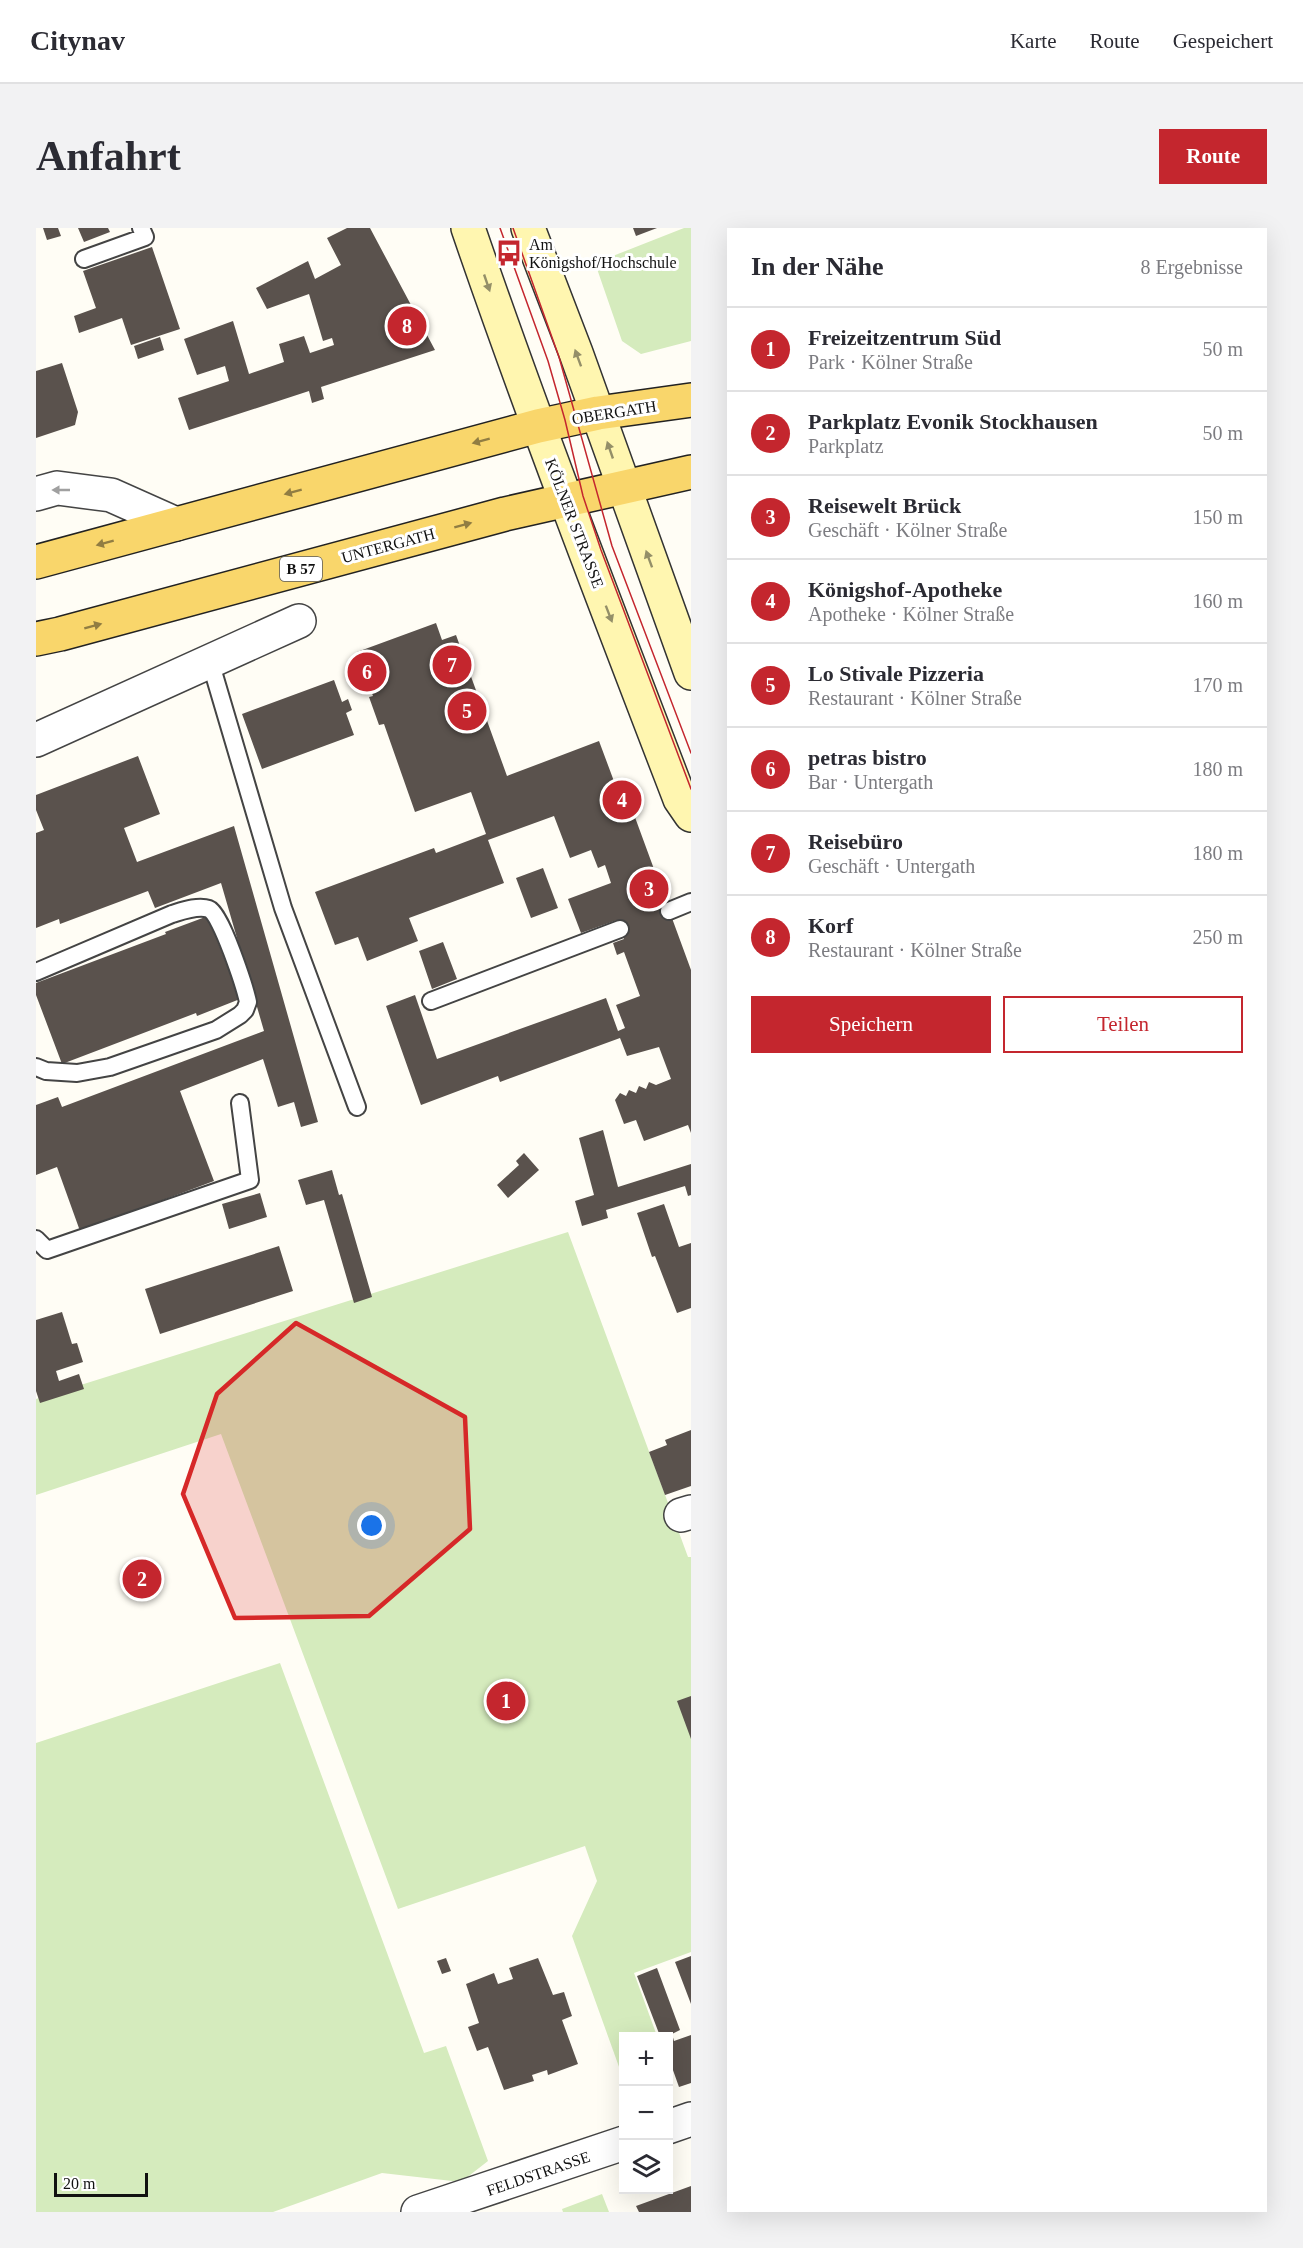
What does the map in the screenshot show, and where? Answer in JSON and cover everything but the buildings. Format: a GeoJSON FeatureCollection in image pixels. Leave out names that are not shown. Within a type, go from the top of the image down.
{"type":"FeatureCollection","features":[{"type":"Feature","properties":{"kind":"main road","name":"KÖLNER STRASSE"},"geometry":{"type":"LineString","coordinates":[[468,228],[566,500],[680,799],[691,815]]}},
{"type":"Feature","properties":{"kind":"main road"},"geometry":{"type":"LineString","coordinates":[[528,228],[598,413],[691,673]]}},
{"type":"Feature","properties":{"kind":"main road","name":"OBERGATH"},"geometry":{"type":"LineString","coordinates":[[538,426],[598,413],[691,400]]}},
{"type":"Feature","properties":{"kind":"main road"},"geometry":{"type":"LineString","coordinates":[[36,562],[538,426]]}},
{"type":"Feature","properties":{"kind":"main road","name":"B 57"},"geometry":{"type":"LineString","coordinates":[[566,500],[691,472]]}},
{"type":"Feature","properties":{"kind":"main road","name":"UNTERGATH"},"geometry":{"type":"LineString","coordinates":[[36,639],[505,514],[566,500]]}},
{"type":"Feature","properties":{"kind":"street"},"geometry":{"type":"LineString","coordinates":[[36,494],[57,488],[111,495],[176,524]]}},
{"type":"Feature","properties":{"kind":"street"},"geometry":{"type":"LineString","coordinates":[[36,740],[298,621]]}},
{"type":"Feature","properties":{"kind":"street"},"geometry":{"type":"LineString","coordinates":[[673,2126],[691,2119]]}},
{"type":"Feature","properties":{"kind":"street","name":"FELDSTRASSE"},"geometry":{"type":"LineString","coordinates":[[418,2212],[619,2146]]}},
{"type":"Feature","properties":{"kind":"lane"},"geometry":{"type":"LineString","coordinates":[[84,259],[145,237],[141,228]]}},
{"type":"Feature","properties":{"kind":"lane"},"geometry":{"type":"LineString","coordinates":[[210,661],[283,908],[357,1107]]}},
{"type":"Feature","properties":{"kind":"lane"},"geometry":{"type":"LineString","coordinates":[[669,911],[691,902]]}},
{"type":"Feature","properties":{"kind":"lane"},"geometry":{"type":"LineString","coordinates":[[36,972],[172,914],[193,909],[209,909],[214,912],[222,924],[248,1002],[240,1016],[216,1030],[110,1066],[77,1073],[46,1071],[36,1067]]}},
{"type":"Feature","properties":{"kind":"lane"},"geometry":{"type":"LineString","coordinates":[[431,1001],[620,929]]}},
{"type":"Feature","properties":{"kind":"lane"},"geometry":{"type":"LineString","coordinates":[[36,1239],[47,1250],[250,1180],[240,1103]]}},
{"type":"Feature","properties":{"kind":"highlighted area"},"geometry":{"type":"Polygon","coordinates":[[[296,1323],[465,1417],[470,1529],[369,1616],[235,1618],[183,1494],[217,1394],[296,1323]]]}},
{"type":"Feature","properties":{"kind":"green space"},"geometry":{"type":"Polygon","coordinates":[[[684,228],[691,228],[691,341],[641,354],[622,341],[595,263],[684,228]]]}},
{"type":"Feature","properties":{"kind":"green space"},"geometry":{"type":"Polygon","coordinates":[[[568,1232],[688,1557],[691,1557],[691,1952],[634,1973],[656,2032],[619,2032],[619,2067],[572,1936],[597,1881],[585,1846],[398,1909],[221,1434],[36,1495],[36,1399],[568,1232]]]}},
{"type":"Feature","properties":{"kind":"green space"},"geometry":{"type":"Polygon","coordinates":[[[280,1663],[424,2053],[446,2046],[488,2161],[461,2182],[382,2173],[273,2212],[36,2212],[36,1743],[280,1663]]]}},
{"type":"Feature","properties":{"kind":"green space"},"geometry":{"type":"Polygon","coordinates":[[[602,2194],[609,2212],[563,2212],[562,2209],[602,2194]]]}},
{"type":"Feature","properties":{"kind":"tram line"},"geometry":{"type":"LineString","coordinates":[[500,228],[548,361],[583,496],[601,550],[691,789]]}},
{"type":"Feature","properties":{"kind":"tram line"},"geometry":{"type":"LineString","coordinates":[[513,228],[559,357],[612,546],[691,753]]}},
{"type":"Feature","properties":{"kind":"place","name":"Am Königshof/Hochschule"},"geometry":{"type":"Point","coordinates":[509,253]}},
{"type":"Feature","properties":{"kind":"place","name":"Korf"},"geometry":{"type":"Point","coordinates":[407,326]}},
{"type":"Feature","properties":{"kind":"place","name":"Reisebüro"},"geometry":{"type":"Point","coordinates":[452,665]}},
{"type":"Feature","properties":{"kind":"place","name":"petras bistro"},"geometry":{"type":"Point","coordinates":[367,672]}},
{"type":"Feature","properties":{"kind":"place","name":"Lo Stivale Pizzeria"},"geometry":{"type":"Point","coordinates":[467,711]}},
{"type":"Feature","properties":{"kind":"place","name":"Königshof-Apotheke"},"geometry":{"type":"Point","coordinates":[622,800]}},
{"type":"Feature","properties":{"kind":"place","name":"Reisewelt Brück"},"geometry":{"type":"Point","coordinates":[649,889]}},
{"type":"Feature","properties":{"kind":"place","name":"Parkplatz Evonik Stockhausen"},"geometry":{"type":"Point","coordinates":[142,1579]}},
{"type":"Feature","properties":{"kind":"place","name":"Freizeitzentrum Süd"},"geometry":{"type":"Point","coordinates":[506,1701]}}]}
